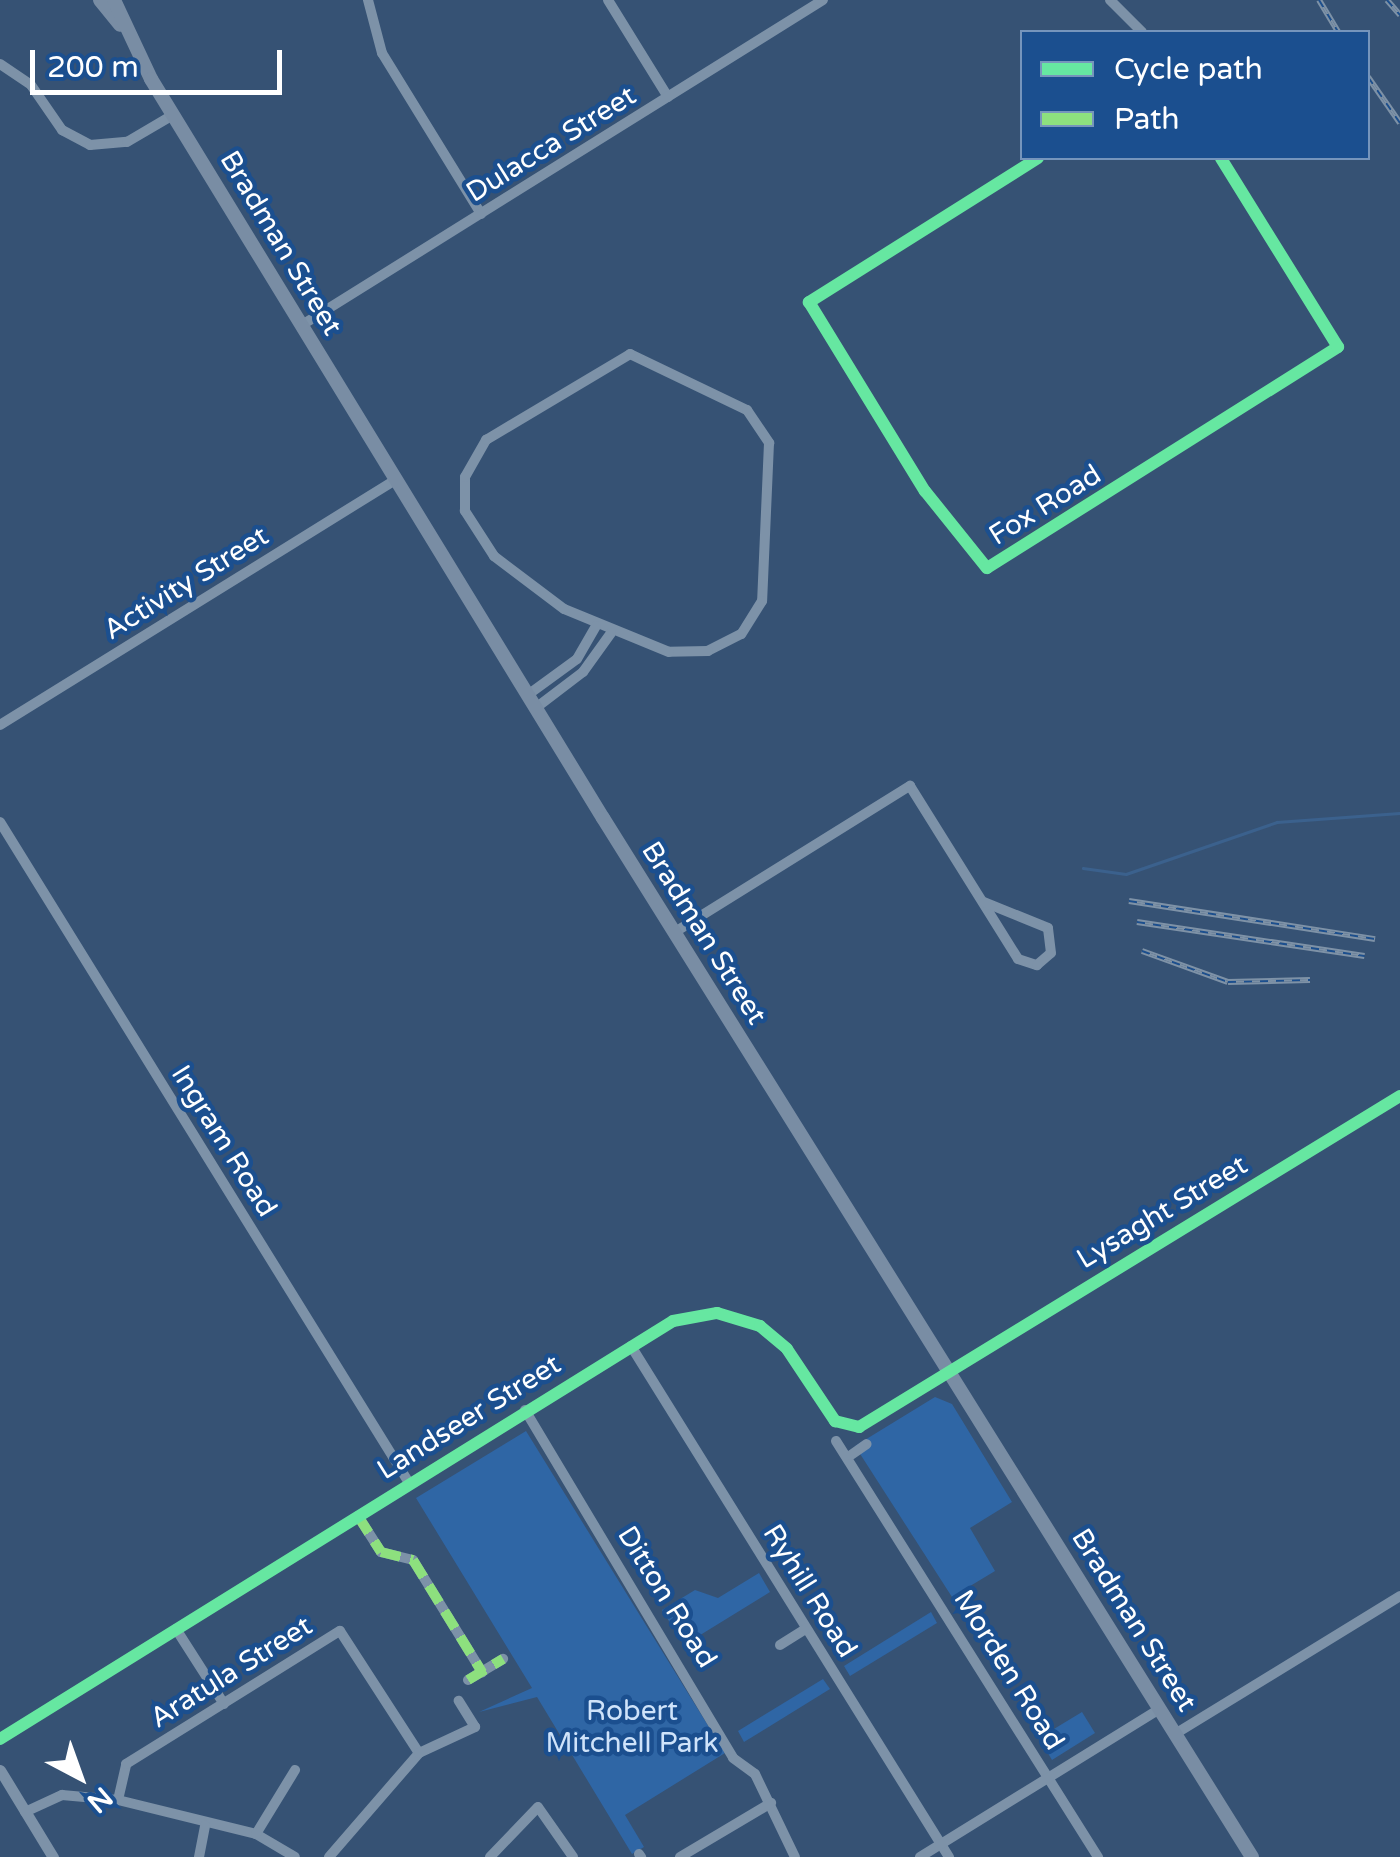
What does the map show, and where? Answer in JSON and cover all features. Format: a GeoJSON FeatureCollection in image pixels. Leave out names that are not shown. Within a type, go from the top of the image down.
{"type":"FeatureCollection","features":[{"type":"Feature","properties":{"kind":"main road","name":"Bradman Street"},"geometry":{"type":"LineString","coordinates":[[100,0],[124,30],[675,932],[1252,1857]]}},
{"type":"Feature","properties":{"kind":"main road","name":"Bradman Street"},"geometry":{"type":"LineString","coordinates":[[114,0],[124,30]]}},
{"type":"Feature","properties":{"kind":"street"},"geometry":{"type":"LineString","coordinates":[[368,0],[382,53],[481,214]]}},
{"type":"Feature","properties":{"kind":"street"},"geometry":{"type":"LineString","coordinates":[[608,0],[668,97]]}},
{"type":"Feature","properties":{"kind":"street","name":"Dulacca Street"},"geometry":{"type":"LineString","coordinates":[[302,325],[823,0]]}},
{"type":"Feature","properties":{"kind":"street"},"geometry":{"type":"LineString","coordinates":[[1110,0],[1140,30]]}},
{"type":"Feature","properties":{"kind":"street"},"geometry":{"type":"LineString","coordinates":[[0,64],[31,85],[62,130],[90,145],[127,142],[173,115]]}},
{"type":"Feature","properties":{"kind":"street","name":"Fox Road"},"geometry":{"type":"LineString","coordinates":[[1035,160],[809,302],[925,491],[987,568],[1338,348],[1221,160]]}},
{"type":"Feature","properties":{"kind":"street"},"geometry":{"type":"LineString","coordinates":[[637,354],[760,426],[772,462],[766,578],[748,626],[708,651],[678,654],[611,633],[486,548],[465,511],[465,477],[494,434],[609,360],[637,354]]}},
{"type":"Feature","properties":{"kind":"street","name":"Activity Street"},"geometry":{"type":"LineString","coordinates":[[0,725],[397,479]]}},
{"type":"Feature","properties":{"kind":"street"},"geometry":{"type":"LineString","coordinates":[[533,701],[577,660],[596,626]]}},
{"type":"Feature","properties":{"kind":"street"},"geometry":{"type":"LineString","coordinates":[[533,701],[582,672],[611,633]]}},
{"type":"Feature","properties":{"kind":"street"},"geometry":{"type":"LineString","coordinates":[[675,932],[910,786],[1022,962],[1051,953],[1048,928],[984,902]]}},
{"type":"Feature","properties":{"kind":"street","name":"Ingram Road"},"geometry":{"type":"LineString","coordinates":[[0,822],[409,1484]]}},
{"type":"Feature","properties":{"kind":"street","name":"Lysaght Street"},"geometry":{"type":"LineString","coordinates":[[951,1373],[1400,1096]]}},
{"type":"Feature","properties":{"kind":"street","name":"Landseer Street"},"geometry":{"type":"LineString","coordinates":[[0,1739],[525,1410],[631,1346],[690,1316],[749,1321],[782,1342],[834,1422],[852,1428],[951,1373]]}},
{"type":"Feature","properties":{"kind":"street","name":"Ryhill Road"},"geometry":{"type":"LineString","coordinates":[[631,1346],[949,1857]]}},
{"type":"Feature","properties":{"kind":"street","name":"Ditton Road"},"geometry":{"type":"LineString","coordinates":[[525,1410],[733,1758],[771,1802],[795,1857]]}},
{"type":"Feature","properties":{"kind":"street","name":"Morden Road"},"geometry":{"type":"LineString","coordinates":[[836,1441],[852,1455],[1098,1857]]}},
{"type":"Feature","properties":{"kind":"street"},"geometry":{"type":"LineString","coordinates":[[852,1455],[867,1444]]}},
{"type":"Feature","properties":{"kind":"street"},"geometry":{"type":"LineString","coordinates":[[358,1516],[382,1552],[412,1560],[482,1672]]}},
{"type":"Feature","properties":{"kind":"street"},"geometry":{"type":"LineString","coordinates":[[1176,1734],[1400,1596]]}},
{"type":"Feature","properties":{"kind":"street"},"geometry":{"type":"LineString","coordinates":[[176,1629],[224,1704]]}},
{"type":"Feature","properties":{"kind":"street"},"geometry":{"type":"LineString","coordinates":[[780,1645],[806,1629]]}},
{"type":"Feature","properties":{"kind":"street","name":"Aratula Street"},"geometry":{"type":"LineString","coordinates":[[118,1800],[126,1764],[340,1631],[418,1754]]}},
{"type":"Feature","properties":{"kind":"street"},"geometry":{"type":"LineString","coordinates":[[468,1680],[503,1659]]}},
{"type":"Feature","properties":{"kind":"street"},"geometry":{"type":"LineString","coordinates":[[330,1857],[418,1754],[475,1727],[459,1701]]}},
{"type":"Feature","properties":{"kind":"street"},"geometry":{"type":"LineString","coordinates":[[920,1857],[1160,1708]]}},
{"type":"Feature","properties":{"kind":"street"},"geometry":{"type":"LineString","coordinates":[[0,1770],[53,1857]]}},
{"type":"Feature","properties":{"kind":"street"},"geometry":{"type":"LineString","coordinates":[[256,1834],[294,1770]]}},
{"type":"Feature","properties":{"kind":"street"},"geometry":{"type":"LineString","coordinates":[[25,1812],[62,1795],[118,1800],[205,1826],[256,1834],[296,1857]]}},
{"type":"Feature","properties":{"kind":"street"},"geometry":{"type":"LineString","coordinates":[[680,1857],[771,1802]]}},
{"type":"Feature","properties":{"kind":"street"},"geometry":{"type":"LineString","coordinates":[[490,1857],[538,1807],[572,1857]]}},
{"type":"Feature","properties":{"kind":"street"},"geometry":{"type":"LineString","coordinates":[[199,1857],[205,1826]]}},
{"type":"Feature","properties":{"kind":"green space"},"geometry":{"type":"Polygon","coordinates":[[[935,1397],[952,1404],[1012,1502],[970,1528],[995,1571],[952,1597],[855,1446],[935,1397]]]}},
{"type":"Feature","properties":{"kind":"green space","name":"Robert Mitchell Park"},"geometry":{"type":"Polygon","coordinates":[[[526,1431],[725,1753],[625,1815],[644,1847],[632,1854],[537,1697],[479,1712],[532,1688],[416,1498],[526,1431]]]}},
{"type":"Feature","properties":{"kind":"green space"},"geometry":{"type":"Polygon","coordinates":[[[759,1573],[770,1592],[684,1645],[662,1610],[695,1590],[718,1598],[759,1573]]]}},
{"type":"Feature","properties":{"kind":"green space"},"geometry":{"type":"Polygon","coordinates":[[[931,1612],[937,1623],[850,1676],[844,1666],[931,1612]]]}},
{"type":"Feature","properties":{"kind":"green space"},"geometry":{"type":"Polygon","coordinates":[[[823,1679],[830,1689],[744,1742],[738,1731],[823,1679]]]}},
{"type":"Feature","properties":{"kind":"green space"},"geometry":{"type":"Polygon","coordinates":[[[1082,1712],[1095,1733],[1052,1760],[1039,1738],[1082,1712]]]}},
{"type":"Feature","properties":{"kind":"waterway"},"geometry":{"type":"LineString","coordinates":[[1083,868],[1126,874],[1277,822],[1400,813]]}},
{"type":"Feature","properties":{"kind":"railway"},"geometry":{"type":"LineString","coordinates":[[1319,0],[1337,30]]}},
{"type":"Feature","properties":{"kind":"railway"},"geometry":{"type":"LineString","coordinates":[[1387,0],[1400,15]]}},
{"type":"Feature","properties":{"kind":"railway"},"geometry":{"type":"LineString","coordinates":[[1370,80],[1400,123]]}},
{"type":"Feature","properties":{"kind":"railway"},"geometry":{"type":"LineString","coordinates":[[1129,901],[1375,939]]}},
{"type":"Feature","properties":{"kind":"railway"},"geometry":{"type":"LineString","coordinates":[[1137,922],[1364,956]]}},
{"type":"Feature","properties":{"kind":"railway"},"geometry":{"type":"LineString","coordinates":[[1142,951],[1228,982],[1310,980]]}},
{"type":"Feature","properties":{"kind":"marked path"},"geometry":{"type":"LineString","coordinates":[[358,1516],[381,1552],[413,1560],[482,1672]]}},
{"type":"Feature","properties":{"kind":"marked path"},"geometry":{"type":"LineString","coordinates":[[468,1680],[503,1659]]}},
{"type":"Feature","properties":{"kind":"cycle path"},"geometry":{"type":"LineString","coordinates":[[1035,160],[809,302],[925,491],[987,568],[1338,347],[1222,160]]}},
{"type":"Feature","properties":{"kind":"cycle path"},"geometry":{"type":"LineString","coordinates":[[0,1739],[673,1321],[717,1313],[760,1326],[787,1349],[835,1421],[859,1427],[1400,1096]]}}]}
